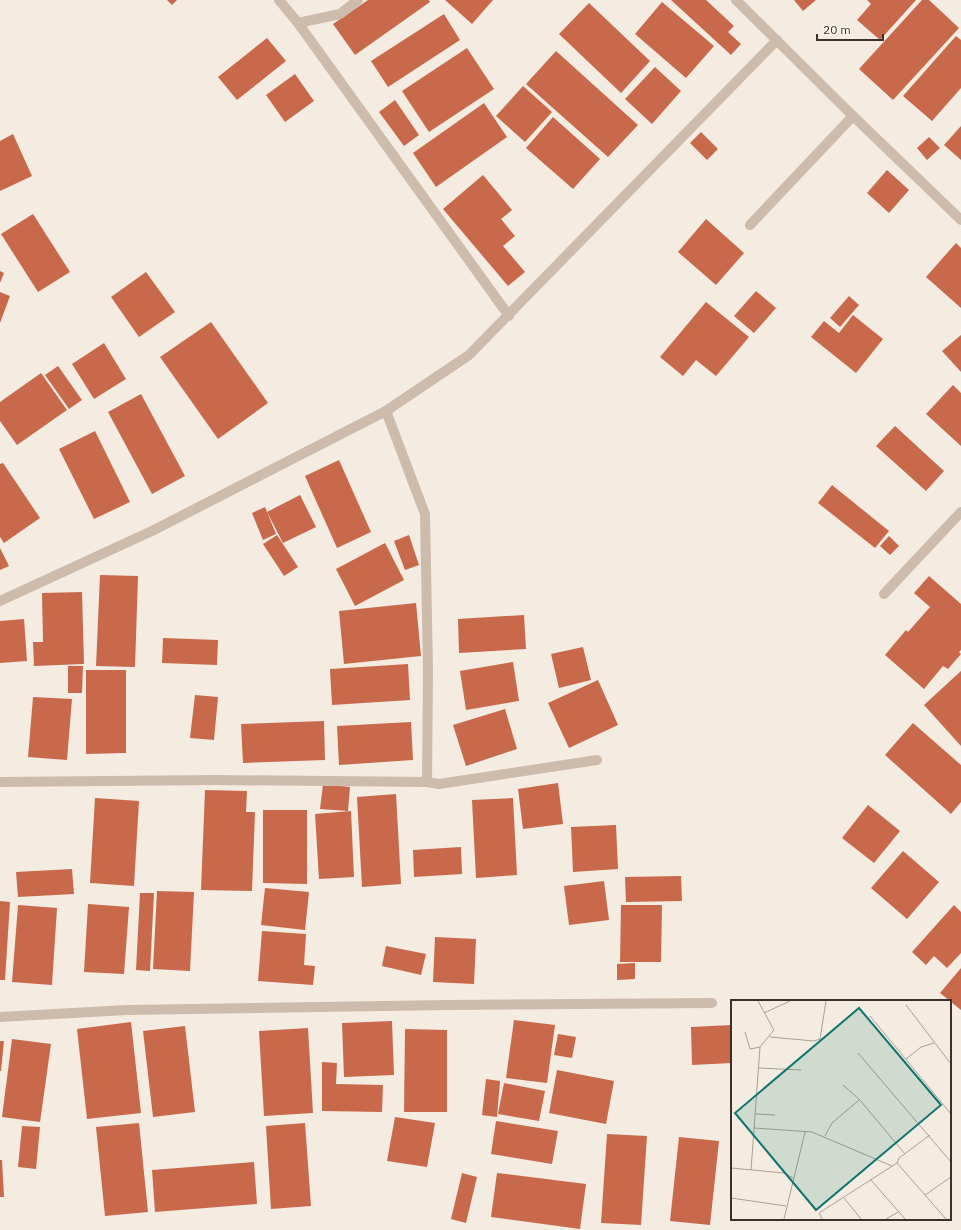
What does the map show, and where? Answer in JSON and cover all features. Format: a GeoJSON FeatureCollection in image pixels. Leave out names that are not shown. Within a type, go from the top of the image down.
{"type":"FeatureCollection","features":[{"type":"Feature","properties":{"kind":"street"},"geometry":{"type":"LineString","coordinates":[[279,0],[298,23],[509,316]]}},
{"type":"Feature","properties":{"kind":"street"},"geometry":{"type":"LineString","coordinates":[[298,23],[340,14],[358,0]]}},
{"type":"Feature","properties":{"kind":"street"},"geometry":{"type":"LineString","coordinates":[[736,0],[961,220]]}},
{"type":"Feature","properties":{"kind":"street"},"geometry":{"type":"LineString","coordinates":[[0,601],[154,530],[386,411],[469,355],[509,316],[546,276],[777,40]]}},
{"type":"Feature","properties":{"kind":"street"},"geometry":{"type":"LineString","coordinates":[[750,225],[853,116]]}},
{"type":"Feature","properties":{"kind":"street"},"geometry":{"type":"LineString","coordinates":[[386,411],[425,514],[428,669],[427,782]]}},
{"type":"Feature","properties":{"kind":"street"},"geometry":{"type":"LineString","coordinates":[[884,594],[961,512]]}},
{"type":"Feature","properties":{"kind":"street"},"geometry":{"type":"LineString","coordinates":[[0,782],[216,780],[427,782],[439,784],[597,760]]}},
{"type":"Feature","properties":{"kind":"street"},"geometry":{"type":"LineString","coordinates":[[0,1017],[135,1010],[712,1003]]}},
{"type":"Feature","properties":{"kind":"building"},"geometry":{"type":"Polygon","coordinates":[[[167,0],[177,0],[172,5],[167,0]]]}},
{"type":"Feature","properties":{"kind":"building"},"geometry":{"type":"Polygon","coordinates":[[[368,0],[429,0],[430,2],[355,55],[333,24],[368,0]]]}},
{"type":"Feature","properties":{"kind":"building"},"geometry":{"type":"Polygon","coordinates":[[[445,0],[493,0],[472,24],[445,0]]]}},
{"type":"Feature","properties":{"kind":"building"},"geometry":{"type":"Polygon","coordinates":[[[671,0],[706,0],[734,26],[728,32],[741,44],[731,55],[671,0]]]}},
{"type":"Feature","properties":{"kind":"building"},"geometry":{"type":"Polygon","coordinates":[[[794,0],[816,0],[803,11],[794,0]]]}},
{"type":"Feature","properties":{"kind":"building"},"geometry":{"type":"Polygon","coordinates":[[[867,0],[916,0],[880,40],[857,20],[871,4],[867,0]]]}},
{"type":"Feature","properties":{"kind":"building"},"geometry":{"type":"Polygon","coordinates":[[[922,0],[929,0],[959,28],[893,100],[859,69],[922,0]]]}},
{"type":"Feature","properties":{"kind":"building"},"geometry":{"type":"Polygon","coordinates":[[[662,2],[714,46],[686,78],[635,34],[662,2]]]}},
{"type":"Feature","properties":{"kind":"building"},"geometry":{"type":"Polygon","coordinates":[[[589,3],[650,61],[621,93],[559,34],[589,3]]]}},
{"type":"Feature","properties":{"kind":"building"},"geometry":{"type":"Polygon","coordinates":[[[444,14],[460,40],[388,87],[371,61],[444,14]]]}},
{"type":"Feature","properties":{"kind":"building"},"geometry":{"type":"Polygon","coordinates":[[[956,36],[961,40],[961,88],[932,121],[903,96],[956,36]]]}},
{"type":"Feature","properties":{"kind":"building"},"geometry":{"type":"Polygon","coordinates":[[[267,38],[286,61],[237,100],[218,77],[267,38]]]}},
{"type":"Feature","properties":{"kind":"building"},"geometry":{"type":"Polygon","coordinates":[[[467,48],[494,89],[429,132],[402,91],[467,48]]]}},
{"type":"Feature","properties":{"kind":"building"},"geometry":{"type":"Polygon","coordinates":[[[556,51],[638,125],[608,157],[526,84],[556,51]]]}},
{"type":"Feature","properties":{"kind":"building"},"geometry":{"type":"Polygon","coordinates":[[[655,67],[681,91],[652,124],[625,99],[655,67]]]}},
{"type":"Feature","properties":{"kind":"building"},"geometry":{"type":"Polygon","coordinates":[[[295,74],[314,101],[285,122],[266,95],[295,74]]]}},
{"type":"Feature","properties":{"kind":"building"},"geometry":{"type":"Polygon","coordinates":[[[523,86],[552,112],[525,142],[496,116],[523,86]]]}},
{"type":"Feature","properties":{"kind":"building"},"geometry":{"type":"Polygon","coordinates":[[[395,100],[419,135],[404,146],[379,112],[395,100]]]}},
{"type":"Feature","properties":{"kind":"building"},"geometry":{"type":"Polygon","coordinates":[[[484,103],[507,137],[436,187],[413,153],[484,103]]]}},
{"type":"Feature","properties":{"kind":"building"},"geometry":{"type":"Polygon","coordinates":[[[553,117],[600,159],[573,189],[526,148],[553,117]]]}},
{"type":"Feature","properties":{"kind":"building"},"geometry":{"type":"Polygon","coordinates":[[[961,126],[961,160],[944,145],[961,126]]]}},
{"type":"Feature","properties":{"kind":"building"},"geometry":{"type":"Polygon","coordinates":[[[701,132],[718,149],[707,160],[690,143],[701,132]]]}},
{"type":"Feature","properties":{"kind":"building"},"geometry":{"type":"Polygon","coordinates":[[[13,134],[32,176],[0,191],[0,141],[13,134]]]}},
{"type":"Feature","properties":{"kind":"building"},"geometry":{"type":"Polygon","coordinates":[[[929,137],[940,148],[927,160],[917,148],[929,137]]]}},
{"type":"Feature","properties":{"kind":"building"},"geometry":{"type":"Polygon","coordinates":[[[887,170],[909,190],[889,213],[867,193],[887,170]]]}},
{"type":"Feature","properties":{"kind":"building"},"geometry":{"type":"Polygon","coordinates":[[[483,175],[512,210],[501,219],[515,236],[503,246],[525,272],[508,286],[443,209],[483,175]]]}},
{"type":"Feature","properties":{"kind":"building"},"geometry":{"type":"Polygon","coordinates":[[[33,214],[70,272],[38,292],[1,234],[33,214]]]}},
{"type":"Feature","properties":{"kind":"building"},"geometry":{"type":"Polygon","coordinates":[[[706,219],[744,253],[716,285],[678,252],[706,219]]]}},
{"type":"Feature","properties":{"kind":"building"},"geometry":{"type":"Polygon","coordinates":[[[956,243],[961,248],[961,308],[926,277],[956,243]]]}},
{"type":"Feature","properties":{"kind":"building"},"geometry":{"type":"Polygon","coordinates":[[[0,271],[4,273],[0,283],[0,271]]]}},
{"type":"Feature","properties":{"kind":"building"},"geometry":{"type":"Polygon","coordinates":[[[146,272],[175,312],[139,337],[111,297],[146,272]]]}},
{"type":"Feature","properties":{"kind":"building"},"geometry":{"type":"Polygon","coordinates":[[[756,291],[776,308],[754,333],[734,316],[756,291]]]}},
{"type":"Feature","properties":{"kind":"building"},"geometry":{"type":"Polygon","coordinates":[[[0,292],[10,296],[0,323],[0,292]]]}},
{"type":"Feature","properties":{"kind":"building"},"geometry":{"type":"Polygon","coordinates":[[[849,296],[859,305],[840,327],[830,318],[849,296]]]}},
{"type":"Feature","properties":{"kind":"building"},"geometry":{"type":"Polygon","coordinates":[[[706,302],[749,337],[716,376],[696,360],[683,376],[660,357],[706,302]]]}},
{"type":"Feature","properties":{"kind":"building"},"geometry":{"type":"Polygon","coordinates":[[[853,315],[883,339],[856,373],[811,337],[824,321],[839,333],[853,315]]]}},
{"type":"Feature","properties":{"kind":"building"},"geometry":{"type":"Polygon","coordinates":[[[211,322],[268,403],[218,439],[160,357],[211,322]]]}},
{"type":"Feature","properties":{"kind":"building"},"geometry":{"type":"Polygon","coordinates":[[[961,335],[961,372],[942,351],[961,335]]]}},
{"type":"Feature","properties":{"kind":"building"},"geometry":{"type":"Polygon","coordinates":[[[104,343],[126,379],[94,399],[72,364],[104,343]]]}},
{"type":"Feature","properties":{"kind":"building"},"geometry":{"type":"Polygon","coordinates":[[[58,366],[82,400],[69,409],[45,375],[58,366]]]}},
{"type":"Feature","properties":{"kind":"building"},"geometry":{"type":"Polygon","coordinates":[[[41,373],[67,410],[17,445],[0,421],[0,402],[41,373]]]}},
{"type":"Feature","properties":{"kind":"building"},"geometry":{"type":"Polygon","coordinates":[[[953,385],[961,393],[961,446],[926,414],[953,385]]]}},
{"type":"Feature","properties":{"kind":"building"},"geometry":{"type":"Polygon","coordinates":[[[141,394],[185,476],[152,494],[108,412],[141,394]]]}},
{"type":"Feature","properties":{"kind":"building"},"geometry":{"type":"Polygon","coordinates":[[[895,426],[944,471],[926,491],[876,446],[895,426]]]}},
{"type":"Feature","properties":{"kind":"building"},"geometry":{"type":"Polygon","coordinates":[[[95,431],[130,502],[94,519],[59,449],[95,431]]]}},
{"type":"Feature","properties":{"kind":"building"},"geometry":{"type":"Polygon","coordinates":[[[339,460],[371,532],[337,548],[305,476],[339,460]]]}},
{"type":"Feature","properties":{"kind":"building"},"geometry":{"type":"Polygon","coordinates":[[[3,463],[40,518],[4,543],[0,537],[0,464],[3,463]]]}},
{"type":"Feature","properties":{"kind":"building"},"geometry":{"type":"Polygon","coordinates":[[[832,485],[889,531],[875,548],[818,503],[832,485]]]}},
{"type":"Feature","properties":{"kind":"building"},"geometry":{"type":"Polygon","coordinates":[[[300,495],[316,527],[283,543],[267,512],[300,495]]]}},
{"type":"Feature","properties":{"kind":"building"},"geometry":{"type":"Polygon","coordinates":[[[265,507],[276,534],[263,540],[252,513],[265,507]]]}},
{"type":"Feature","properties":{"kind":"building"},"geometry":{"type":"Polygon","coordinates":[[[277,535],[298,567],[284,576],[263,544],[277,535]]]}},
{"type":"Feature","properties":{"kind":"building"},"geometry":{"type":"Polygon","coordinates":[[[409,535],[419,565],[405,570],[394,541],[409,535]]]}},
{"type":"Feature","properties":{"kind":"building"},"geometry":{"type":"Polygon","coordinates":[[[889,536],[899,546],[890,555],[880,546],[889,536]]]}},
{"type":"Feature","properties":{"kind":"building"},"geometry":{"type":"Polygon","coordinates":[[[385,543],[404,580],[355,606],[336,569],[385,543]]]}},
{"type":"Feature","properties":{"kind":"building"},"geometry":{"type":"Polygon","coordinates":[[[0,548],[9,566],[0,570],[0,548]]]}},
{"type":"Feature","properties":{"kind":"building"},"geometry":{"type":"Polygon","coordinates":[[[100,575],[138,576],[135,667],[96,666],[100,575]]]}},
{"type":"Feature","properties":{"kind":"building"},"geometry":{"type":"Polygon","coordinates":[[[929,576],[961,604],[961,650],[959,652],[961,654],[948,669],[943,666],[924,689],[885,655],[906,630],[908,632],[930,607],[914,593],[929,576]]]}},
{"type":"Feature","properties":{"kind":"building"},"geometry":{"type":"Polygon","coordinates":[[[82,592],[84,664],[34,666],[33,642],[43,642],[42,593],[82,592]]]}},
{"type":"Feature","properties":{"kind":"building"},"geometry":{"type":"Polygon","coordinates":[[[416,603],[421,656],[344,664],[339,611],[416,603]]]}},
{"type":"Feature","properties":{"kind":"building"},"geometry":{"type":"Polygon","coordinates":[[[524,615],[526,649],[459,653],[458,619],[524,615]]]}},
{"type":"Feature","properties":{"kind":"building"},"geometry":{"type":"Polygon","coordinates":[[[24,619],[27,661],[0,663],[0,621],[24,619]]]}},
{"type":"Feature","properties":{"kind":"building"},"geometry":{"type":"Polygon","coordinates":[[[163,638],[218,640],[217,665],[162,663],[163,638]]]}},
{"type":"Feature","properties":{"kind":"building"},"geometry":{"type":"Polygon","coordinates":[[[583,647],[591,680],[559,688],[551,654],[583,647]]]}},
{"type":"Feature","properties":{"kind":"building"},"geometry":{"type":"Polygon","coordinates":[[[513,662],[519,701],[466,710],[460,671],[513,662]]]}},
{"type":"Feature","properties":{"kind":"building"},"geometry":{"type":"Polygon","coordinates":[[[408,664],[410,700],[332,705],[330,669],[408,664]]]}},
{"type":"Feature","properties":{"kind":"building"},"geometry":{"type":"Polygon","coordinates":[[[68,666],[83,666],[82,693],[68,693],[68,666]]]}},
{"type":"Feature","properties":{"kind":"building"},"geometry":{"type":"Polygon","coordinates":[[[86,670],[126,670],[126,753],[86,754],[86,670]]]}},
{"type":"Feature","properties":{"kind":"building"},"geometry":{"type":"Polygon","coordinates":[[[961,671],[961,746],[924,705],[961,671]]]}},
{"type":"Feature","properties":{"kind":"building"},"geometry":{"type":"Polygon","coordinates":[[[598,680],[618,725],[569,748],[548,703],[598,680]]]}},
{"type":"Feature","properties":{"kind":"building"},"geometry":{"type":"Polygon","coordinates":[[[195,695],[218,697],[214,740],[190,738],[195,695]]]}},
{"type":"Feature","properties":{"kind":"building"},"geometry":{"type":"Polygon","coordinates":[[[33,697],[72,699],[67,760],[28,757],[33,697]]]}},
{"type":"Feature","properties":{"kind":"building"},"geometry":{"type":"Polygon","coordinates":[[[505,709],[517,749],[466,766],[453,725],[505,709]]]}},
{"type":"Feature","properties":{"kind":"building"},"geometry":{"type":"Polygon","coordinates":[[[324,721],[325,760],[243,763],[241,724],[324,721]]]}},
{"type":"Feature","properties":{"kind":"building"},"geometry":{"type":"Polygon","coordinates":[[[411,722],[413,760],[339,765],[337,726],[411,722]]]}},
{"type":"Feature","properties":{"kind":"building"},"geometry":{"type":"Polygon","coordinates":[[[913,723],[961,765],[961,802],[951,814],[885,755],[913,723]]]}},
{"type":"Feature","properties":{"kind":"building"},"geometry":{"type":"Polygon","coordinates":[[[558,783],[563,824],[523,829],[518,789],[558,783]]]}},
{"type":"Feature","properties":{"kind":"building"},"geometry":{"type":"Polygon","coordinates":[[[323,784],[350,787],[348,811],[320,809],[323,784]]]}},
{"type":"Feature","properties":{"kind":"building"},"geometry":{"type":"Polygon","coordinates":[[[205,790],[247,791],[246,812],[255,812],[252,891],[201,890],[205,790]]]}},
{"type":"Feature","properties":{"kind":"building"},"geometry":{"type":"Polygon","coordinates":[[[396,794],[401,884],[362,887],[357,797],[396,794]]]}},
{"type":"Feature","properties":{"kind":"building"},"geometry":{"type":"Polygon","coordinates":[[[95,798],[139,801],[134,886],[90,883],[95,798]]]}},
{"type":"Feature","properties":{"kind":"building"},"geometry":{"type":"Polygon","coordinates":[[[513,798],[517,875],[476,878],[472,800],[513,798]]]}},
{"type":"Feature","properties":{"kind":"building"},"geometry":{"type":"Polygon","coordinates":[[[868,805],[900,831],[874,863],[842,838],[868,805]]]}},
{"type":"Feature","properties":{"kind":"building"},"geometry":{"type":"Polygon","coordinates":[[[263,810],[307,810],[307,884],[263,883],[263,810]]]}},
{"type":"Feature","properties":{"kind":"building"},"geometry":{"type":"Polygon","coordinates":[[[351,811],[354,877],[319,879],[315,814],[351,811]]]}},
{"type":"Feature","properties":{"kind":"building"},"geometry":{"type":"Polygon","coordinates":[[[616,825],[618,869],[573,872],[571,827],[616,825]]]}},
{"type":"Feature","properties":{"kind":"building"},"geometry":{"type":"Polygon","coordinates":[[[461,847],[462,874],[414,877],[413,850],[461,847]]]}},
{"type":"Feature","properties":{"kind":"building"},"geometry":{"type":"Polygon","coordinates":[[[903,851],[939,882],[907,919],[871,888],[903,851]]]}},
{"type":"Feature","properties":{"kind":"building"},"geometry":{"type":"Polygon","coordinates":[[[72,869],[74,894],[18,897],[16,872],[72,869]]]}},
{"type":"Feature","properties":{"kind":"building"},"geometry":{"type":"Polygon","coordinates":[[[681,876],[682,901],[626,902],[625,877],[681,876]]]}},
{"type":"Feature","properties":{"kind":"building"},"geometry":{"type":"Polygon","coordinates":[[[604,881],[609,920],[569,925],[564,886],[604,881]]]}},
{"type":"Feature","properties":{"kind":"building"},"geometry":{"type":"Polygon","coordinates":[[[265,888],[309,892],[305,930],[261,925],[265,888]]]}},
{"type":"Feature","properties":{"kind":"building"},"geometry":{"type":"Polygon","coordinates":[[[157,891],[194,892],[190,971],[153,969],[157,891]]]}},
{"type":"Feature","properties":{"kind":"building"},"geometry":{"type":"Polygon","coordinates":[[[140,893],[154,893],[150,971],[136,970],[140,893]]]}},
{"type":"Feature","properties":{"kind":"building"},"geometry":{"type":"Polygon","coordinates":[[[0,901],[10,902],[5,980],[0,980],[0,901]]]}},
{"type":"Feature","properties":{"kind":"building"},"geometry":{"type":"Polygon","coordinates":[[[88,904],[129,907],[124,974],[84,972],[88,904]]]}},
{"type":"Feature","properties":{"kind":"building"},"geometry":{"type":"Polygon","coordinates":[[[18,905],[57,908],[52,985],[12,982],[18,905]]]}},
{"type":"Feature","properties":{"kind":"building"},"geometry":{"type":"Polygon","coordinates":[[[621,905],[662,905],[661,962],[620,962],[621,905]]]}},
{"type":"Feature","properties":{"kind":"building"},"geometry":{"type":"Polygon","coordinates":[[[954,905],[961,912],[961,953],[947,968],[934,956],[926,965],[912,952],[954,905]]]}},
{"type":"Feature","properties":{"kind":"building"},"geometry":{"type":"Polygon","coordinates":[[[262,931],[306,934],[304,965],[315,966],[313,985],[258,981],[262,931]]]}},
{"type":"Feature","properties":{"kind":"building"},"geometry":{"type":"Polygon","coordinates":[[[435,937],[476,939],[474,984],[433,982],[435,937]]]}},
{"type":"Feature","properties":{"kind":"building"},"geometry":{"type":"Polygon","coordinates":[[[386,946],[426,954],[421,975],[382,966],[386,946]]]}},
{"type":"Feature","properties":{"kind":"building"},"geometry":{"type":"Polygon","coordinates":[[[635,963],[635,979],[617,980],[617,964],[635,963]]]}},
{"type":"Feature","properties":{"kind":"building"},"geometry":{"type":"Polygon","coordinates":[[[961,968],[961,1010],[951,1002],[951,1000],[949,1000],[940,993],[961,968]]]}},
{"type":"Feature","properties":{"kind":"building"},"geometry":{"type":"Polygon","coordinates":[[[514,1020],[555,1025],[547,1083],[506,1078],[514,1020]]]}},
{"type":"Feature","properties":{"kind":"building"},"geometry":{"type":"Polygon","coordinates":[[[392,1021],[394,1075],[344,1077],[342,1023],[392,1021]]]}},
{"type":"Feature","properties":{"kind":"building"},"geometry":{"type":"Polygon","coordinates":[[[131,1022],[141,1113],[87,1119],[77,1029],[131,1022]]]}},
{"type":"Feature","properties":{"kind":"building"},"geometry":{"type":"Polygon","coordinates":[[[731,1025],[731,1063],[692,1065],[691,1027],[731,1025]]]}},
{"type":"Feature","properties":{"kind":"building"},"geometry":{"type":"Polygon","coordinates":[[[185,1026],[195,1112],[153,1117],[143,1031],[185,1026]]]}},
{"type":"Feature","properties":{"kind":"building"},"geometry":{"type":"Polygon","coordinates":[[[308,1028],[313,1113],[264,1116],[259,1031],[308,1028]]]}},
{"type":"Feature","properties":{"kind":"building"},"geometry":{"type":"Polygon","coordinates":[[[405,1029],[447,1030],[447,1112],[404,1112],[405,1029]]]}},
{"type":"Feature","properties":{"kind":"building"},"geometry":{"type":"Polygon","coordinates":[[[558,1034],[576,1037],[572,1058],[554,1055],[558,1034]]]}},
{"type":"Feature","properties":{"kind":"building"},"geometry":{"type":"Polygon","coordinates":[[[12,1039],[51,1044],[40,1122],[2,1117],[12,1039]]]}},
{"type":"Feature","properties":{"kind":"building"},"geometry":{"type":"Polygon","coordinates":[[[0,1041],[4,1041],[1,1071],[0,1071],[0,1041]]]}},
{"type":"Feature","properties":{"kind":"building"},"geometry":{"type":"Polygon","coordinates":[[[322,1062],[337,1063],[336,1084],[383,1085],[382,1112],[322,1111],[322,1062]]]}},
{"type":"Feature","properties":{"kind":"building"},"geometry":{"type":"Polygon","coordinates":[[[557,1070],[614,1081],[606,1124],[549,1113],[557,1070]]]}},
{"type":"Feature","properties":{"kind":"building"},"geometry":{"type":"Polygon","coordinates":[[[486,1079],[500,1081],[497,1117],[482,1115],[486,1079]]]}},
{"type":"Feature","properties":{"kind":"building"},"geometry":{"type":"Polygon","coordinates":[[[504,1083],[545,1091],[539,1121],[498,1114],[504,1083]]]}},
{"type":"Feature","properties":{"kind":"building"},"geometry":{"type":"Polygon","coordinates":[[[395,1117],[435,1123],[427,1167],[387,1161],[395,1117]]]}},
{"type":"Feature","properties":{"kind":"building"},"geometry":{"type":"Polygon","coordinates":[[[496,1121],[558,1131],[552,1164],[491,1154],[496,1121]]]}},
{"type":"Feature","properties":{"kind":"building"},"geometry":{"type":"Polygon","coordinates":[[[139,1123],[148,1212],[105,1216],[96,1127],[139,1123]]]}},
{"type":"Feature","properties":{"kind":"building"},"geometry":{"type":"Polygon","coordinates":[[[305,1123],[311,1206],[271,1209],[266,1126],[305,1123]]]}},
{"type":"Feature","properties":{"kind":"building"},"geometry":{"type":"Polygon","coordinates":[[[22,1126],[40,1127],[36,1169],[18,1167],[22,1126]]]}},
{"type":"Feature","properties":{"kind":"building"},"geometry":{"type":"Polygon","coordinates":[[[607,1134],[647,1136],[641,1225],[601,1223],[607,1134]]]}},
{"type":"Feature","properties":{"kind":"building"},"geometry":{"type":"Polygon","coordinates":[[[679,1137],[719,1141],[710,1225],[670,1221],[679,1137]]]}},
{"type":"Feature","properties":{"kind":"building"},"geometry":{"type":"Polygon","coordinates":[[[0,1160],[2,1160],[4,1197],[0,1197],[0,1160]]]}},
{"type":"Feature","properties":{"kind":"building"},"geometry":{"type":"Polygon","coordinates":[[[254,1162],[257,1204],[155,1212],[152,1170],[254,1162]]]}},
{"type":"Feature","properties":{"kind":"building"},"geometry":{"type":"Polygon","coordinates":[[[462,1173],[477,1177],[466,1223],[451,1219],[462,1173]]]}},
{"type":"Feature","properties":{"kind":"building"},"geometry":{"type":"Polygon","coordinates":[[[497,1173],[586,1184],[580,1229],[491,1217],[497,1173]]]}}]}
